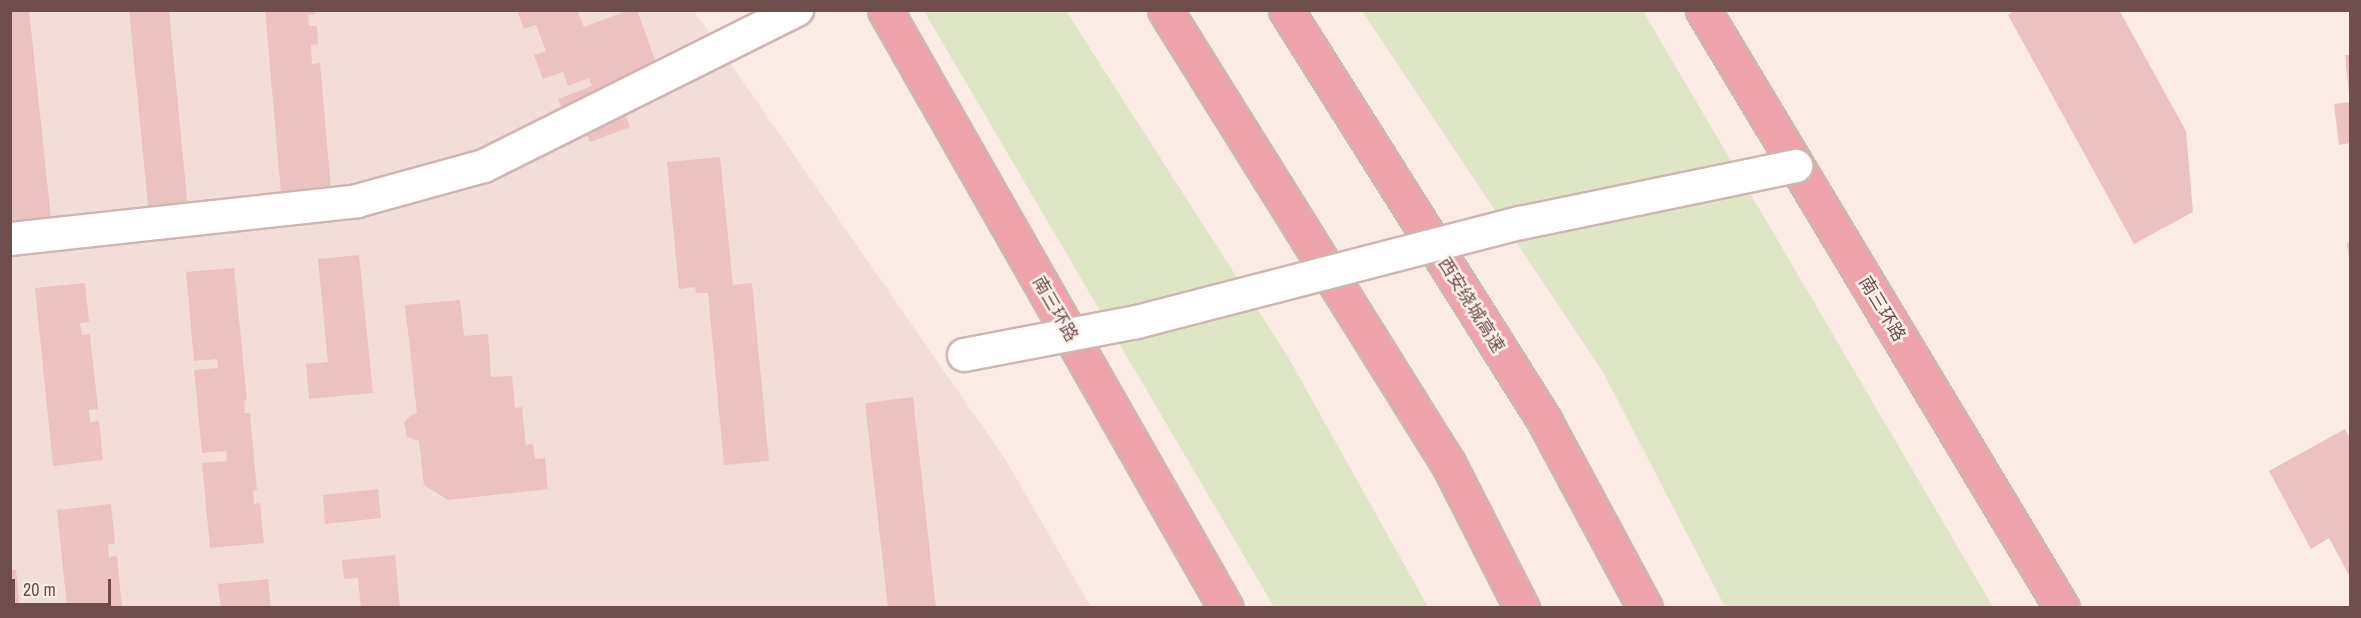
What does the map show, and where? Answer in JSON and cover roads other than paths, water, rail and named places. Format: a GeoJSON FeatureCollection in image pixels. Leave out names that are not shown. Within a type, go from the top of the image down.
{"type":"FeatureCollection","features":[{"type":"Feature","properties":{"kind":"highway","name":"南三环路"},"geometry":{"type":"LineString","coordinates":[[885,10],[1226,608]]}},
{"type":"Feature","properties":{"kind":"highway"},"geometry":{"type":"LineString","coordinates":[[1165,10],[1449,465],[1522,608]]}},
{"type":"Feature","properties":{"kind":"highway","name":"西安绕城高速"},"geometry":{"type":"LineString","coordinates":[[1286,10],[1545,422],[1644,608]]}},
{"type":"Feature","properties":{"kind":"highway","name":"南三环路"},"geometry":{"type":"LineString","coordinates":[[1703,10],[2061,608]]}},
{"type":"Feature","properties":{"kind":"street"},"geometry":{"type":"LineString","coordinates":[[10,239],[357,201],[484,166],[797,10]]}},
{"type":"Feature","properties":{"kind":"street"},"geometry":{"type":"LineString","coordinates":[[964,355],[1137,322],[1521,223],[1796,166]]}}]}
